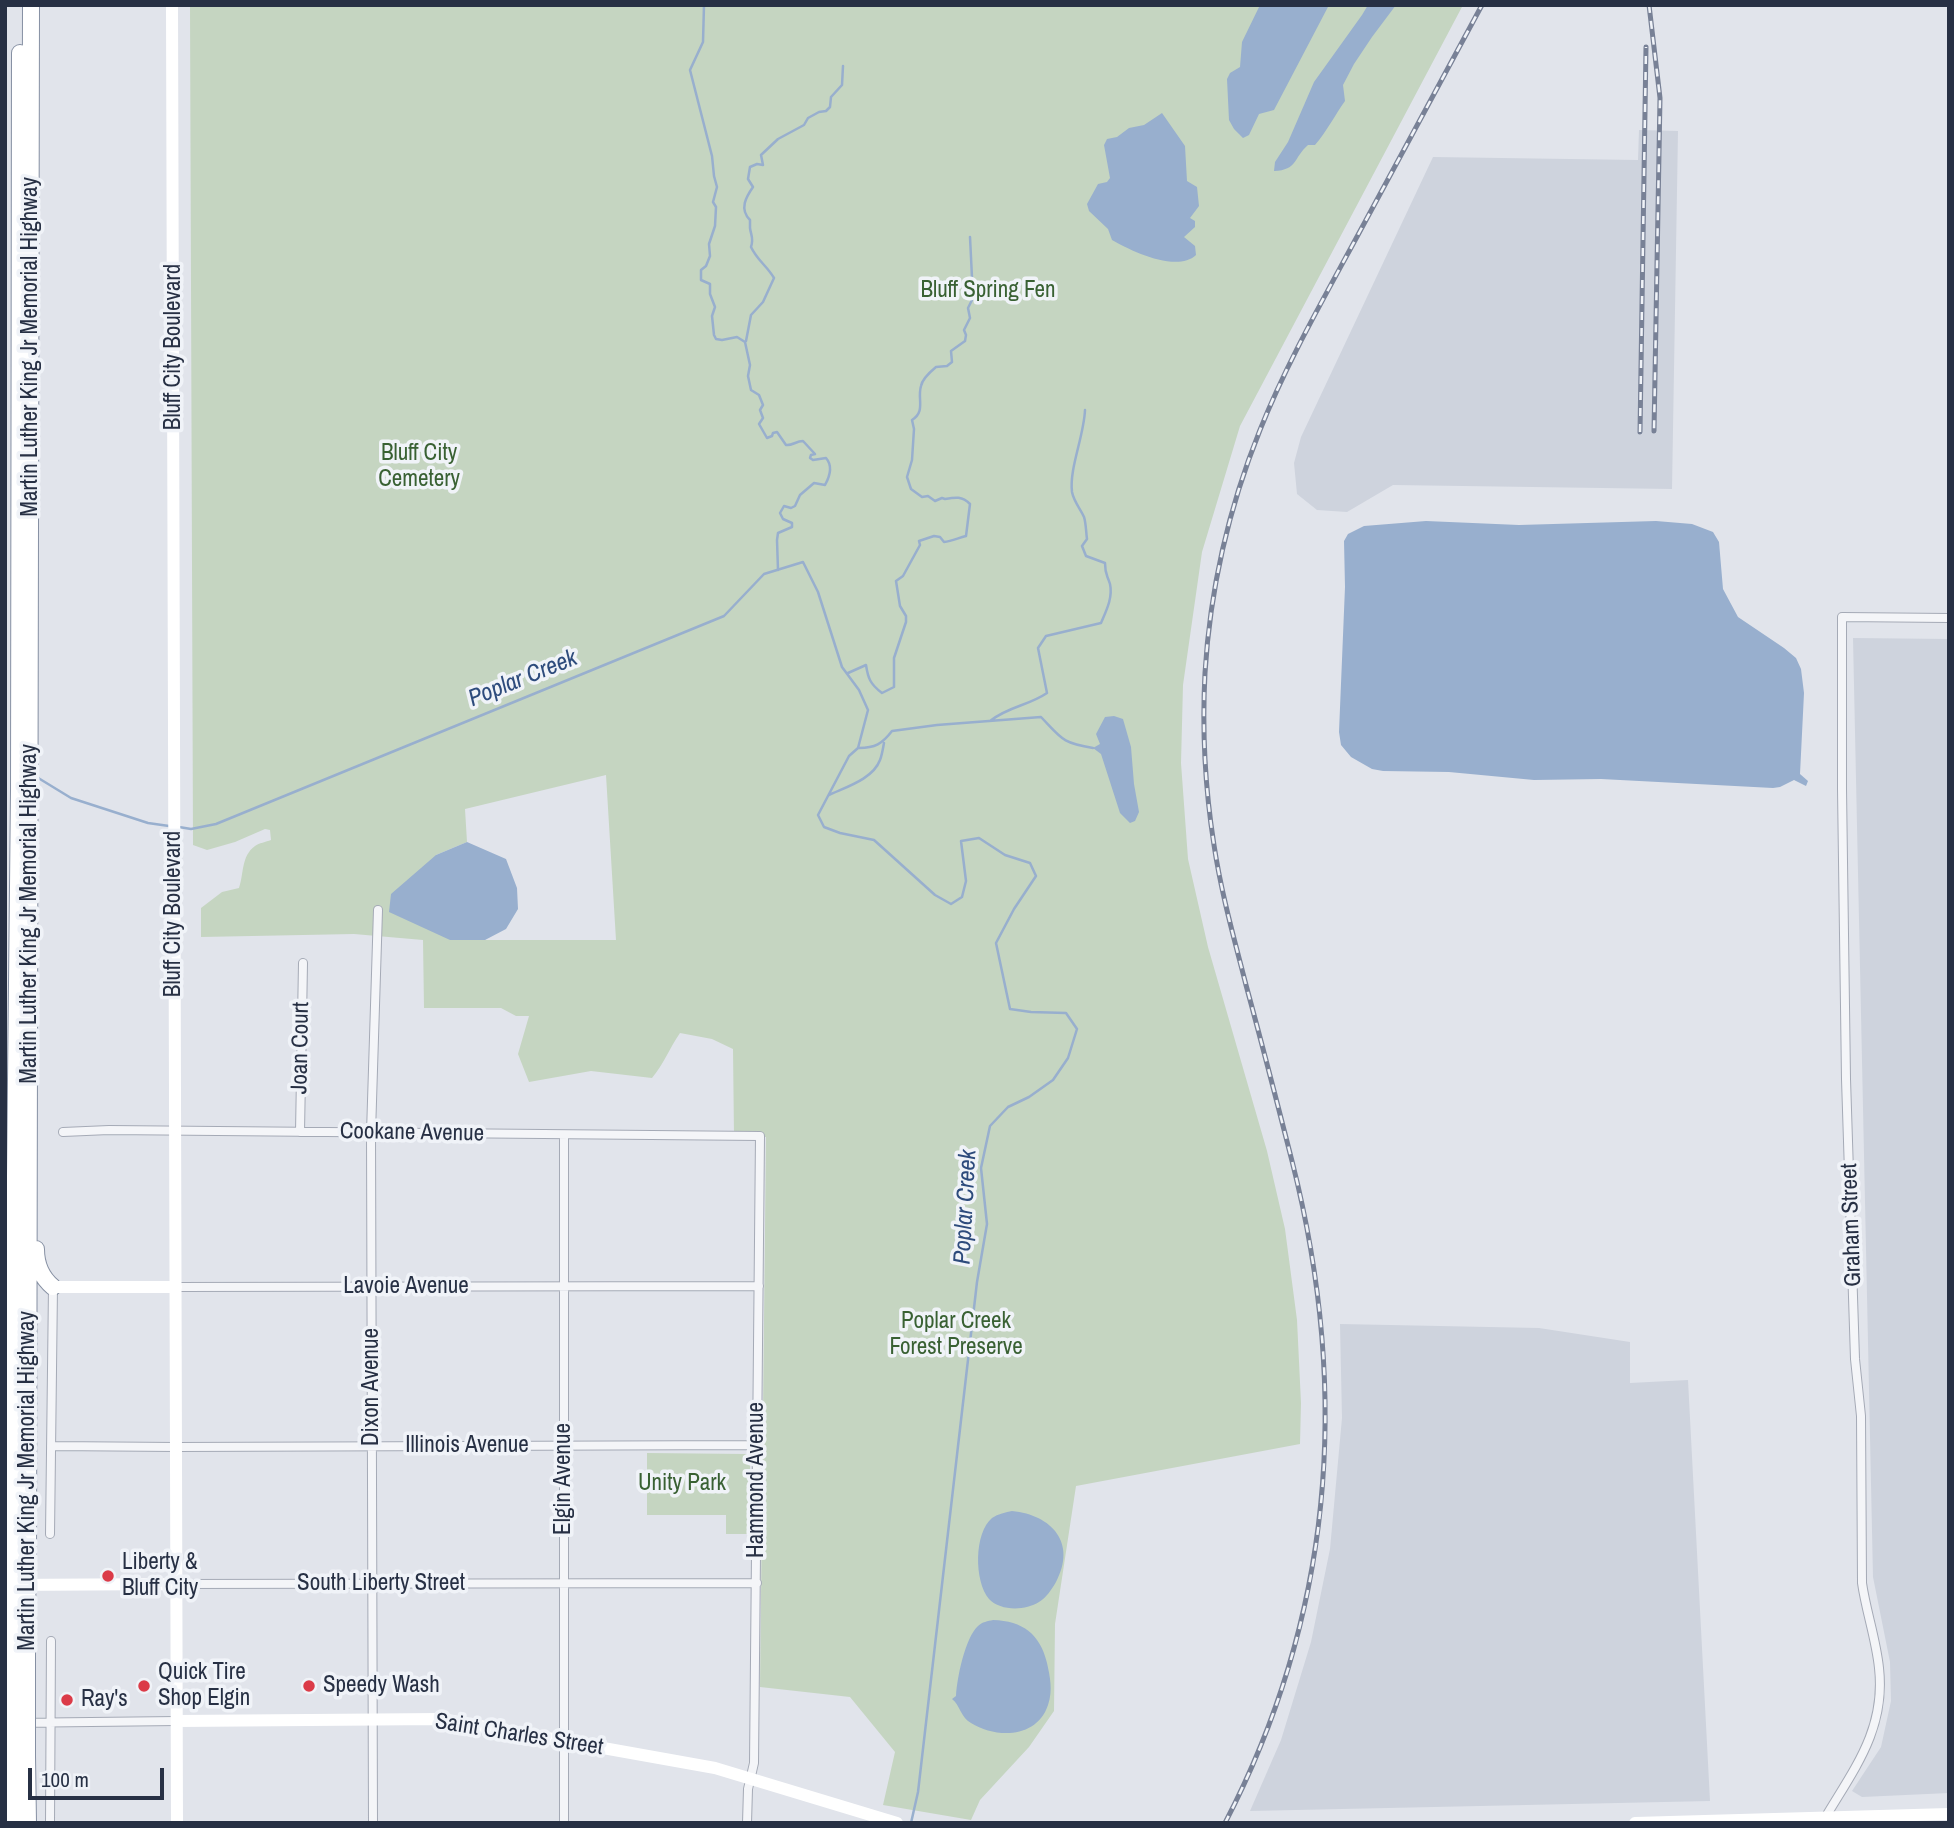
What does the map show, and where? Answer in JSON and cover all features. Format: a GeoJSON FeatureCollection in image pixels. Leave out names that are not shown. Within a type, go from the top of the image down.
{"type":"FeatureCollection","features":[{"type":"Feature","properties":{"kind":"highway","name":"Martin Luther King Jr Memorial Highway"},"geometry":{"type":"LineString","coordinates":[[15,1823],[20,1756],[28,1156],[25,791],[19,747],[20,5]]}},
{"type":"Feature","properties":{"kind":"highway","name":"Martin Luther King Jr Memorial Highway"},"geometry":{"type":"LineString","coordinates":[[21,1556],[15,1399],[14,1272],[25,791],[31,759],[31,5]]}},
{"type":"Feature","properties":{"kind":"highway"},"geometry":{"type":"LineString","coordinates":[[28,1156],[35,1188],[36,1260],[43,1277],[53,1287]]}},
{"type":"Feature","properties":{"kind":"highway"},"geometry":{"type":"LineString","coordinates":[[5,1429],[15,1399]]}},
{"type":"Feature","properties":{"kind":"highway","name":"Martin Luther King Jr Memorial Highway"},"geometry":{"type":"LineString","coordinates":[[20,1756],[28,1823]]}},
{"type":"Feature","properties":{"kind":"main road","name":"Bluff City Boulevard"},"geometry":{"type":"LineString","coordinates":[[172,5],[177,1823]]}},
{"type":"Feature","properties":{"kind":"main road","name":"Lavoie Avenue"},"geometry":{"type":"LineString","coordinates":[[53,1287],[176,1287]]}},
{"type":"Feature","properties":{"kind":"main road","name":"South Liberty Street"},"geometry":{"type":"LineString","coordinates":[[5,1585],[177,1584]]}},
{"type":"Feature","properties":{"kind":"main road","name":"Saint Charles Street"},"geometry":{"type":"LineString","coordinates":[[177,1721],[441,1719],[715,1768],[897,1823]]}},
{"type":"Feature","properties":{"kind":"main road"},"geometry":{"type":"LineString","coordinates":[[1635,1823],[1949,1814]]}},
{"type":"Feature","properties":{"kind":"street","name":"Graham Street"},"geometry":{"type":"LineString","coordinates":[[1825,1818],[1868,1744],[1880,1704],[1879,1666],[1862,1583],[1861,1416],[1855,1359],[1846,1079],[1842,617],[1949,618]]}},
{"type":"Feature","properties":{"kind":"street","name":"Dixon Avenue"},"geometry":{"type":"LineString","coordinates":[[373,1823],[371,1133],[377,910]]}},
{"type":"Feature","properties":{"kind":"street","name":"Joan Court"},"geometry":{"type":"LineString","coordinates":[[300,1132],[303,963]]}},
{"type":"Feature","properties":{"kind":"street","name":"Cookane Avenue"},"geometry":{"type":"LineString","coordinates":[[63,1132],[760,1136]]}},
{"type":"Feature","properties":{"kind":"street","name":"Elgin Avenue"},"geometry":{"type":"LineString","coordinates":[[564,1135],[564,1823]]}},
{"type":"Feature","properties":{"kind":"street","name":"Hammond Avenue"},"geometry":{"type":"LineString","coordinates":[[747,1823],[748,1789],[754,1763],[760,1136]]}},
{"type":"Feature","properties":{"kind":"street","name":"Lavoie Avenue"},"geometry":{"type":"LineString","coordinates":[[176,1287],[759,1286]]}},
{"type":"Feature","properties":{"kind":"street"},"geometry":{"type":"LineString","coordinates":[[50,1534],[53,1287]]}},
{"type":"Feature","properties":{"kind":"street","name":"Illinois Avenue"},"geometry":{"type":"LineString","coordinates":[[51,1446],[757,1445]]}},
{"type":"Feature","properties":{"kind":"street","name":"South Liberty Street"},"geometry":{"type":"LineString","coordinates":[[177,1584],[757,1583]]}},
{"type":"Feature","properties":{"kind":"street"},"geometry":{"type":"LineString","coordinates":[[50,1823],[51,1641]]}},
{"type":"Feature","properties":{"kind":"street","name":"Saint Charles Street"},"geometry":{"type":"LineString","coordinates":[[5,1723],[177,1721]]}},
{"type":"Feature","properties":{"kind":"shaded area"},"geometry":{"type":"Polygon","coordinates":[[[1639,130],[1678,131],[1672,489],[1393,485],[1347,512],[1317,510],[1297,494],[1294,463],[1301,437],[1433,157],[1638,160],[1639,130]]]}},
{"type":"Feature","properties":{"kind":"shaded area"},"geometry":{"type":"Polygon","coordinates":[[[1853,638],[1949,639],[1949,1793],[1862,1797],[1852,1791],[1881,1747],[1891,1701],[1890,1662],[1873,1577],[1853,638]]]}},
{"type":"Feature","properties":{"kind":"shaded area"},"geometry":{"type":"Polygon","coordinates":[[[1340,1324],[1539,1328],[1630,1342],[1630,1383],[1688,1380],[1710,1801],[1250,1811],[1281,1740],[1311,1642],[1330,1549],[1342,1418],[1340,1324]]]}},
{"type":"Feature","properties":{"kind":"green space"},"geometry":{"type":"Polygon","coordinates":[[[190,5],[1463,5],[1240,426],[1202,552],[1183,685],[1181,763],[1188,859],[1208,947],[1267,1151],[1285,1229],[1297,1320],[1300,1444],[1076,1486],[1055,1624],[1054,1711],[1029,1747],[980,1800],[971,1820],[883,1805],[895,1752],[850,1697],[760,1687],[766,1137],[734,1136],[733,1049],[712,1039],[680,1033],[652,1078],[591,1071],[529,1082],[518,1054],[529,1016],[516,1016],[501,1008],[424,1008],[423,940],[354,934],[201,937],[201,908],[222,892],[239,888],[247,855],[257,845],[271,840],[270,830],[265,829],[207,850],[193,845],[190,5]],[[606,775],[465,809],[467,842],[436,855],[450,940],[616,940],[606,775]]]}},
{"type":"Feature","properties":{"kind":"green space","name":"Unity Park"},"geometry":{"type":"Polygon","coordinates":[[[647,1453],[747,1454],[750,1460],[750,1534],[726,1534],[726,1515],[647,1515],[647,1453]]]}},
{"type":"Feature","properties":{"kind":"water"},"geometry":{"type":"Polygon","coordinates":[[[1260,5],[1329,5],[1274,110],[1259,114],[1249,135],[1243,138],[1229,120],[1227,79],[1230,73],[1240,67],[1242,42],[1260,5]]]}},
{"type":"Feature","properties":{"kind":"water"},"geometry":{"type":"Polygon","coordinates":[[[1368,5],[1396,5],[1354,64],[1343,85],[1345,101],[1319,140],[1315,145],[1308,145],[1291,166],[1274,171],[1275,162],[1288,142],[1314,82],[1368,5]]]}},
{"type":"Feature","properties":{"kind":"water"},"geometry":{"type":"Polygon","coordinates":[[[1162,113],[1185,146],[1187,181],[1197,187],[1199,206],[1190,218],[1195,221],[1195,227],[1184,237],[1195,246],[1196,255],[1178,262],[1130,250],[1112,240],[1108,229],[1089,211],[1087,204],[1098,184],[1107,182],[1110,178],[1104,145],[1107,139],[1117,137],[1129,128],[1144,125],[1162,113]]]}},
{"type":"Feature","properties":{"kind":"water"},"geometry":{"type":"Polygon","coordinates":[[[1426,521],[1519,525],[1656,521],[1692,524],[1713,532],[1719,542],[1723,589],[1738,617],[1784,648],[1796,658],[1801,669],[1804,693],[1800,774],[1808,781],[1806,786],[1794,780],[1773,788],[1601,779],[1534,780],[1449,772],[1383,771],[1372,769],[1351,757],[1341,745],[1339,732],[1345,587],[1344,541],[1348,534],[1364,526],[1426,521]]]}},
{"type":"Feature","properties":{"kind":"water"},"geometry":{"type":"Polygon","coordinates":[[[1105,717],[1123,719],[1131,747],[1139,812],[1135,821],[1130,823],[1120,813],[1101,754],[1093,748],[1100,744],[1096,734],[1105,717]]]}},
{"type":"Feature","properties":{"kind":"water"},"geometry":{"type":"Polygon","coordinates":[[[467,842],[506,859],[517,888],[518,909],[506,929],[485,940],[450,940],[389,912],[391,894],[436,855],[467,842]]]}},
{"type":"Feature","properties":{"kind":"water"},"geometry":{"type":"Polygon","coordinates":[[[1012,1511],[1039,1518],[1049,1525],[1062,1543],[1064,1555],[1062,1568],[1049,1593],[1039,1602],[1020,1608],[999,1606],[989,1599],[981,1581],[978,1557],[986,1525],[992,1518],[1012,1511]]]}},
{"type":"Feature","properties":{"kind":"water"},"geometry":{"type":"Polygon","coordinates":[[[993,1620],[1013,1623],[1029,1631],[1040,1644],[1049,1673],[1050,1694],[1043,1716],[1035,1724],[1015,1732],[992,1732],[971,1723],[952,1699],[956,1696],[960,1669],[969,1639],[980,1625],[993,1620]]]}},
{"type":"Feature","properties":{"kind":"waterway"},"geometry":{"type":"LineString","coordinates":[[704,5],[703,42],[690,70],[717,187],[713,202],[716,207],[715,226],[709,244],[710,256],[701,270],[701,280],[710,284],[710,294],[715,307],[712,316],[714,335],[716,339],[737,337],[745,342],[750,365],[748,376],[751,390],[759,395],[763,405],[760,410],[763,418],[759,424],[767,438],[777,432],[786,445],[803,441],[815,454],[810,458],[826,458],[830,468],[825,485],[814,483],[800,495],[795,506],[784,506],[780,513],[783,519],[792,523],[792,527],[778,533],[778,570]]}},
{"type":"Feature","properties":{"kind":"waterway"},"geometry":{"type":"LineString","coordinates":[[746,341],[751,315],[763,302],[774,278],[751,247],[750,220],[744,207],[753,187],[748,179],[750,167],[763,165],[761,155],[778,139],[804,125],[808,118],[830,107],[831,97],[842,85],[843,66]]}},
{"type":"Feature","properties":{"kind":"waterway"},"geometry":{"type":"LineString","coordinates":[[848,673],[866,665],[870,680],[882,693],[894,687],[894,658],[906,622],[896,581],[903,576],[920,545],[919,541],[934,536],[940,537],[944,542],[966,536],[970,504],[959,498],[942,498],[935,501],[928,496],[922,497],[911,489],[907,477],[912,460],[912,420],[919,413],[922,384],[936,367],[947,366],[952,362],[951,351],[965,341],[964,330],[970,318],[968,308],[973,298],[970,237]]}},
{"type":"Feature","properties":{"kind":"waterway"},"geometry":{"type":"LineString","coordinates":[[990,721],[1047,693],[1038,648],[1046,636],[1101,623],[1108,604],[1111,589],[1105,563],[1086,556],[1082,546],[1087,539],[1085,519],[1072,492],[1085,410]]}},
{"type":"Feature","properties":{"kind":"waterway","name":"Poplar Creek"},"geometry":{"type":"LineString","coordinates":[[179,827],[191,829],[216,824],[724,616],[764,574],[803,562],[818,592],[842,667],[859,690],[868,710],[858,748],[849,756],[818,815],[824,827],[874,840],[935,895],[951,904],[962,897],[966,881],[961,841],[979,838],[1005,855],[1030,863],[1036,876],[996,943],[1010,1009],[1066,1013],[1077,1029],[1068,1058],[1053,1080],[1029,1097],[1008,1107],[990,1126],[981,1168],[987,1224],[977,1282],[918,1792],[911,1823]]}},
{"type":"Feature","properties":{"kind":"waterway"},"geometry":{"type":"LineString","coordinates":[[859,748],[878,744],[892,731],[1041,717],[1063,739],[1093,748]]}},
{"type":"Feature","properties":{"kind":"waterway","name":"Poplar Creek"},"geometry":{"type":"LineString","coordinates":[[829,795],[858,782],[871,772],[880,760],[884,743]]}},
{"type":"Feature","properties":{"kind":"waterway","name":"Poplar Creek"},"geometry":{"type":"LineString","coordinates":[[35,776],[71,798],[148,823],[169,826]]}},
{"type":"Feature","properties":{"kind":"railway"},"geometry":{"type":"LineString","coordinates":[[1225,1823],[1262,1743],[1290,1662],[1310,1581],[1322,1498],[1325,1415],[1321,1331],[1310,1246],[1292,1161],[1228,915],[1211,824],[1206,781],[1204,716],[1211,611],[1223,549],[1239,489],[1282,380],[1306,330],[1482,5]]}},
{"type":"Feature","properties":{"kind":"railway"},"geometry":{"type":"LineString","coordinates":[[1649,5],[1660,98],[1654,431]]}},
{"type":"Feature","properties":{"kind":"railway"},"geometry":{"type":"LineString","coordinates":[[1640,432],[1646,47]]}},
{"type":"Feature","properties":{"kind":"place","name":"Liberty & Bluff City"},"geometry":{"type":"Point","coordinates":[108,1576]}},
{"type":"Feature","properties":{"kind":"place","name":"Quick Tire Shop Elgin"},"geometry":{"type":"Point","coordinates":[144,1686]}},
{"type":"Feature","properties":{"kind":"place","name":"Speedy Wash"},"geometry":{"type":"Point","coordinates":[309,1686]}},
{"type":"Feature","properties":{"kind":"place","name":"Ray's"},"geometry":{"type":"Point","coordinates":[67,1700]}},
{"type":"Feature","properties":{"kind":"park label","name":"Bluff Spring Fen"},"geometry":{"type":"Point","coordinates":[988,291]}},
{"type":"Feature","properties":{"kind":"park label","name":"Bluff City Cemetery"},"geometry":{"type":"Point","coordinates":[419,467]}},
{"type":"Feature","properties":{"kind":"park label","name":"Poplar Creek Forest Preserve"},"geometry":{"type":"Point","coordinates":[956,1335]}}]}
